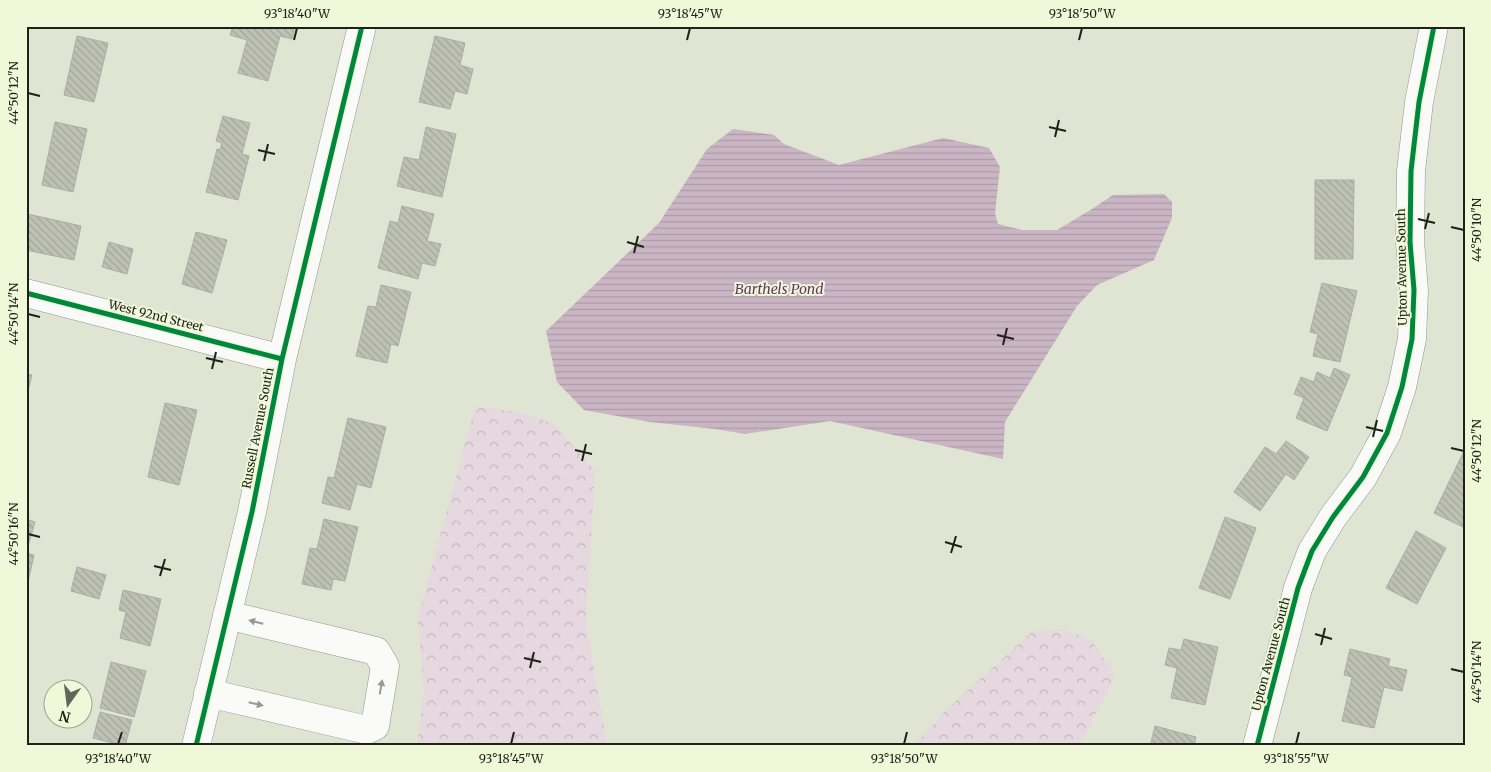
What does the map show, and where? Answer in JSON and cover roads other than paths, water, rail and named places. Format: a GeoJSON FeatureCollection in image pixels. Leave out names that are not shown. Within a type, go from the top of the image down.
{"type":"FeatureCollection","features":[{"type":"Feature","properties":{"kind":"street","name":"Russell Avenue South"},"geometry":{"type":"LineString","coordinates":[[196,746],[252,512],[282,359],[362,26]]}},
{"type":"Feature","properties":{"kind":"street","name":"Upton Avenue South"},"geometry":{"type":"LineString","coordinates":[[1257,746],[1298,588],[1312,551],[1333,517],[1363,477],[1386,433],[1402,387],[1412,339],[1414,290],[1410,242],[1411,171],[1420,102],[1434,26]]}},
{"type":"Feature","properties":{"kind":"street","name":"West 92nd Street"},"geometry":{"type":"LineString","coordinates":[[26,293],[282,359]]}},
{"type":"Feature","properties":{"kind":"street"},"geometry":{"type":"LineString","coordinates":[[208,693],[367,730],[381,736],[385,666],[376,651],[227,615]]}},
{"type":"Feature","properties":{"kind":"water","name":"Barthels Pond"},"geometry":{"type":"Polygon","coordinates":[[[733,129],[774,135],[784,144],[839,165],[943,138],[989,148],[1000,167],[995,213],[998,224],[1022,230],[1057,230],[1113,195],[1164,194],[1172,202],[1172,218],[1154,260],[1097,285],[1077,306],[1005,422],[1003,459],[830,421],[745,434],[650,422],[584,410],[557,382],[546,331],[659,223],[707,149],[733,129]]]}}]}
